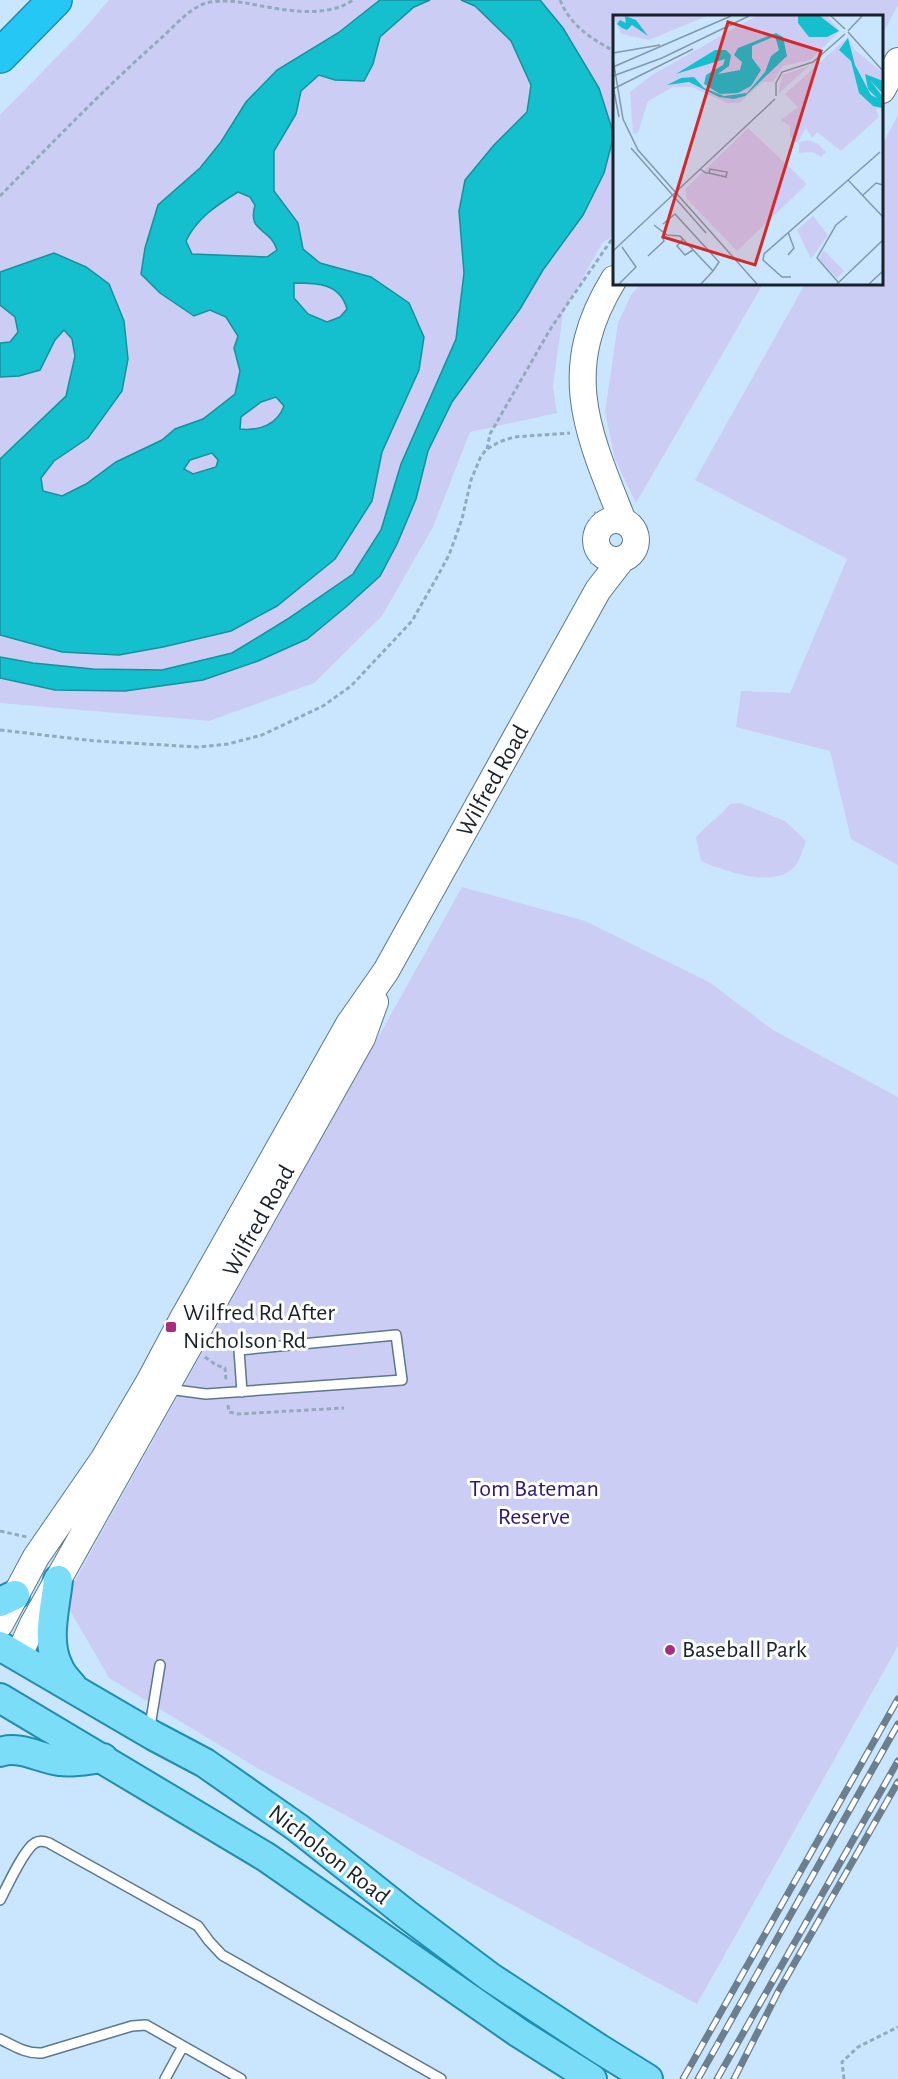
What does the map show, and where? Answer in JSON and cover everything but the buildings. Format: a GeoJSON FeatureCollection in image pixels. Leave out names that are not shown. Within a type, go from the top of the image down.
{"type":"FeatureCollection","features":[{"type":"Feature","properties":{"kind":"highway"},"geometry":{"type":"LineString","coordinates":[[4,54],[55,0]]}},
{"type":"Feature","properties":{"kind":"main road"},"geometry":{"type":"LineString","coordinates":[[883,88],[898,61]]}},
{"type":"Feature","properties":{"kind":"main road"},"geometry":{"type":"LineString","coordinates":[[603,569],[596,537],[597,530],[609,517],[608,484],[592,443],[585,413],[582,374],[590,331],[605,294],[613,282]]}},
{"type":"Feature","properties":{"kind":"main road","name":"Wilfred Road"},"geometry":{"type":"LineString","coordinates":[[9,1652],[33,1624],[58,1580],[157,1385],[186,1313],[349,1024],[386,971],[603,569],[632,551],[636,540],[631,527],[609,517]]}},
{"type":"Feature","properties":{"kind":"main road","name":"Wilfred Road"},"geometry":{"type":"LineString","coordinates":[[0,1624],[7,1598],[157,1385]]}},
{"type":"Feature","properties":{"kind":"main road"},"geometry":{"type":"LineString","coordinates":[[58,1580],[51,1639],[60,1671],[76,1691]]}},
{"type":"Feature","properties":{"kind":"main road"},"geometry":{"type":"LineString","coordinates":[[0,1696],[9,1652]]}},
{"type":"Feature","properties":{"kind":"main road","name":"Nicholson Road"},"geometry":{"type":"LineString","coordinates":[[9,1652],[205,1763],[298,1828],[490,1977],[647,2078]]}},
{"type":"Feature","properties":{"kind":"main road","name":"Nicholson Road"},"geometry":{"type":"LineString","coordinates":[[0,1696],[266,1857],[519,2033],[592,2079]]}},
{"type":"Feature","properties":{"kind":"main road"},"geometry":{"type":"LineString","coordinates":[[0,1752],[4,1750],[27,1752],[61,1761],[103,1758]]}},
{"type":"Feature","properties":{"kind":"lane"},"geometry":{"type":"LineString","coordinates":[[157,1385],[206,1394],[242,1392],[402,1380],[396,1335],[239,1350],[242,1392]]}},
{"type":"Feature","properties":{"kind":"lane"},"geometry":{"type":"LineString","coordinates":[[154,1736],[151,1720],[160,1665]]}},
{"type":"Feature","properties":{"kind":"lane"},"geometry":{"type":"LineString","coordinates":[[0,1900],[28,1850],[42,1840],[198,1926],[222,1954],[441,2079]]}},
{"type":"Feature","properties":{"kind":"lane"},"geometry":{"type":"LineString","coordinates":[[0,2039],[32,2054],[132,2026],[146,2025],[241,2079]]}},
{"type":"Feature","properties":{"kind":"lane"},"geometry":{"type":"LineString","coordinates":[[165,2079],[183,2046]]}},
{"type":"Feature","properties":{"kind":"path"},"geometry":{"type":"LineString","coordinates":[[0,196],[120,74],[189,13],[206,3],[229,1],[280,9],[324,12],[339,9],[353,0]]}},
{"type":"Feature","properties":{"kind":"path"},"geometry":{"type":"LineString","coordinates":[[560,0],[575,25],[590,38],[613,50]]}},
{"type":"Feature","properties":{"kind":"path"},"geometry":{"type":"LineString","coordinates":[[487,449],[490,434],[551,328],[613,239]]}},
{"type":"Feature","properties":{"kind":"path"},"geometry":{"type":"LineString","coordinates":[[0,730],[95,741],[206,747],[262,735],[323,706],[351,686],[412,621],[449,555],[462,519],[474,469],[487,449],[499,442],[514,438],[571,433]]}},
{"type":"Feature","properties":{"kind":"path"},"geometry":{"type":"LineString","coordinates":[[603,569],[586,538],[588,524],[596,514],[609,517]]}},
{"type":"Feature","properties":{"kind":"path"},"geometry":{"type":"LineString","coordinates":[[202,1354],[216,1365],[225,1368],[226,1384]]}},
{"type":"Feature","properties":{"kind":"path"},"geometry":{"type":"LineString","coordinates":[[228,1403],[229,1412],[238,1414],[344,1408]]}},
{"type":"Feature","properties":{"kind":"path"},"geometry":{"type":"LineString","coordinates":[[0,1532],[31,1539]]}},
{"type":"Feature","properties":{"kind":"path"},"geometry":{"type":"LineString","coordinates":[[844,2079],[842,2062],[858,2047],[898,2027]]}},
{"type":"Feature","properties":{"kind":"green space"},"geometry":{"type":"Polygon","coordinates":[[[109,0],[898,0],[898,5],[883,33],[883,15],[613,15],[613,237],[603,242],[563,313],[553,387],[557,413],[470,432],[433,527],[382,616],[314,683],[209,721],[0,703],[0,115],[85,28],[109,0]]]}},
{"type":"Feature","properties":{"kind":"green space"},"geometry":{"type":"Polygon","coordinates":[[[898,115],[898,865],[851,839],[830,751],[736,727],[741,691],[790,693],[847,559],[695,480],[804,285],[883,285],[883,143],[898,115]]]}},
{"type":"Feature","properties":{"kind":"green space"},"geometry":{"type":"Polygon","coordinates":[[[640,285],[762,285],[636,503],[615,459],[605,412],[618,323],[631,295],[640,285]]]}},
{"type":"Feature","properties":{"kind":"green space"},"geometry":{"type":"Polygon","coordinates":[[[740,803],[785,821],[806,841],[794,867],[774,877],[762,877],[735,873],[701,861],[696,837],[730,804],[740,803]]]}},
{"type":"Feature","properties":{"kind":"green space","name":"Tom Bateman Reserve"},"geometry":{"type":"Polygon","coordinates":[[[462,887],[585,921],[709,982],[773,1030],[898,1097],[898,1646],[697,2004],[259,1769],[109,1678],[64,1600],[462,887]]]}},
{"type":"Feature","properties":{"kind":"water"},"geometry":{"type":"Polygon","coordinates":[[[380,0],[430,0],[414,7],[380,37],[373,64],[364,81],[335,80],[319,75],[301,91],[296,114],[274,151],[274,191],[298,223],[303,249],[320,263],[371,277],[409,303],[424,337],[419,370],[382,452],[372,501],[335,559],[277,606],[231,631],[119,655],[62,652],[0,635],[0,459],[66,396],[75,356],[72,339],[64,330],[55,340],[40,370],[19,376],[0,377],[0,343],[10,342],[18,332],[15,317],[0,305],[0,272],[54,253],[86,267],[109,284],[124,321],[128,359],[122,391],[88,438],[54,461],[41,478],[43,491],[62,496],[86,484],[116,462],[162,440],[175,429],[203,419],[235,394],[240,371],[234,348],[238,336],[226,317],[210,310],[194,316],[160,293],[141,274],[145,248],[158,205],[200,168],[221,142],[246,102],[277,70],[338,33],[380,0]],[[238,192],[215,207],[196,225],[186,241],[192,254],[267,257],[277,250],[274,243],[254,221],[255,205],[250,197],[238,192]],[[294,283],[294,298],[308,314],[327,322],[340,317],[347,309],[339,294],[319,284],[294,283]],[[276,397],[261,402],[241,417],[240,429],[260,428],[272,422],[284,406],[276,397]],[[212,453],[190,460],[184,469],[193,474],[216,467],[218,460],[212,453]]]}},
{"type":"Feature","properties":{"kind":"water"},"geometry":{"type":"Polygon","coordinates":[[[461,0],[540,0],[563,28],[599,88],[613,132],[613,139],[604,173],[583,215],[543,270],[520,309],[452,402],[428,451],[416,499],[397,544],[380,576],[307,639],[258,661],[203,680],[125,691],[55,690],[0,678],[0,657],[93,669],[162,670],[232,653],[286,620],[353,574],[381,530],[401,464],[456,339],[464,273],[459,211],[465,180],[494,145],[527,112],[531,85],[511,41],[475,6],[461,0]]]}},
{"type":"Feature","properties":{"kind":"railway"},"geometry":{"type":"LineString","coordinates":[[683,2079],[898,1699]]}},
{"type":"Feature","properties":{"kind":"railway"},"geometry":{"type":"LineString","coordinates":[[698,2079],[898,1724]]}},
{"type":"Feature","properties":{"kind":"railway"},"geometry":{"type":"LineString","coordinates":[[717,2079],[898,1761]]}},
{"type":"Feature","properties":{"kind":"railway"},"geometry":{"type":"LineString","coordinates":[[734,2079],[778,1992],[898,1782]]}},
{"type":"Feature","properties":{"kind":"place","name":"Wilfred Rd After Nicholson Rd"},"geometry":{"type":"Point","coordinates":[171,1327]}},
{"type":"Feature","properties":{"kind":"place","name":"Baseball Park"},"geometry":{"type":"Point","coordinates":[670,1650]}}]}
